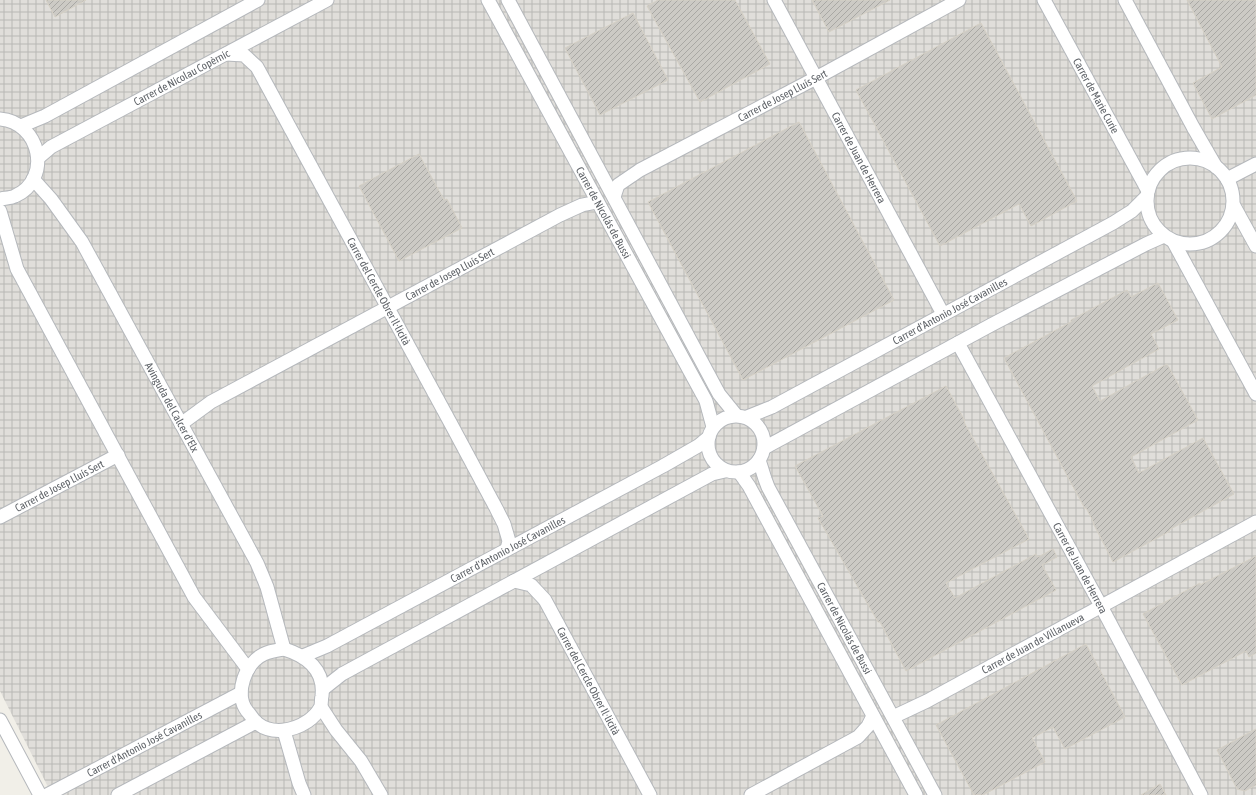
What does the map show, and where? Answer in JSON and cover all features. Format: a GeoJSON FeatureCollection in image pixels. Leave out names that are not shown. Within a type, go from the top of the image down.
{"type":"FeatureCollection","features":[{"type":"Feature","properties":{"kind":"street"},"geometry":{"type":"LineString","coordinates":[[20,126],[55,110],[258,0]]}},
{"type":"Feature","properties":{"kind":"street","name":"Carrer de Nicolau Copèrnic"},"geometry":{"type":"LineString","coordinates":[[38,158],[51,147],[327,0]]}},
{"type":"Feature","properties":{"kind":"street","name":"Carrer de Nicolás de Bussi"},"geometry":{"type":"LineString","coordinates":[[488,0],[706,401],[711,432]]}},
{"type":"Feature","properties":{"kind":"street","name":"Carrer de Nicolás de Bussi"},"geometry":{"type":"LineString","coordinates":[[508,0],[719,394],[741,416]]}},
{"type":"Feature","properties":{"kind":"street","name":"Carrer de Juan de Herrera"},"geometry":{"type":"LineString","coordinates":[[774,0],[944,314]]}},
{"type":"Feature","properties":{"kind":"street","name":"Carrer de Josep Lluís Sert"},"geometry":{"type":"LineString","coordinates":[[614,197],[618,185],[640,170],[816,78],[959,0]]}},
{"type":"Feature","properties":{"kind":"street","name":"Carrer de Marie Curie"},"geometry":{"type":"LineString","coordinates":[[1044,0],[1147,193]]}},
{"type":"Feature","properties":{"kind":"street"},"geometry":{"type":"LineString","coordinates":[[1125,0],[1193,127],[1216,167],[1227,179],[1232,193],[1234,206],[1256,246]]}},
{"type":"Feature","properties":{"kind":"street","name":"Carrer del Cercle Obrer Il·licità"},"geometry":{"type":"LineString","coordinates":[[226,54],[244,55],[257,67],[501,519],[509,541],[507,549]]}},
{"type":"Feature","properties":{"kind":"street"},"geometry":{"type":"LineString","coordinates":[[0,199],[16,196],[27,187],[36,172],[38,158],[36,146],[30,134],[12,121],[1,117]]}},
{"type":"Feature","properties":{"kind":"street"},"geometry":{"type":"LineString","coordinates":[[1216,167],[1203,160],[1189,158],[1175,160],[1163,167],[1153,178],[1147,193],[1147,207],[1150,218],[1156,228],[1169,239],[1256,394]]}},
{"type":"Feature","properties":{"kind":"street"},"geometry":{"type":"LineString","coordinates":[[1227,179],[1256,164]]}},
{"type":"Feature","properties":{"kind":"street","name":"Avinguda del Calcer d'Elx"},"geometry":{"type":"LineString","coordinates":[[33,179],[51,199],[82,242],[257,563],[267,587],[284,649]]}},
{"type":"Feature","properties":{"kind":"street","name":"Carrer d'Antonio José Cavanilles"},"geometry":{"type":"LineString","coordinates":[[741,416],[772,407],[1113,223],[1132,211],[1147,193]]}},
{"type":"Feature","properties":{"kind":"street","name":"Carrer de Josep Lluís Sert"},"geometry":{"type":"LineString","coordinates":[[181,424],[212,402],[560,215],[582,205],[597,202]]}},
{"type":"Feature","properties":{"kind":"street"},"geometry":{"type":"LineString","coordinates":[[761,454],[958,343],[1146,244],[1169,239],[1184,244],[1196,244],[1216,235],[1224,227],[1234,206]]}},
{"type":"Feature","properties":{"kind":"street"},"geometry":{"type":"LineString","coordinates":[[0,211],[17,269],[194,597],[248,669]]}},
{"type":"Feature","properties":{"kind":"street","name":"Carrer de Juan de Herrera"},"geometry":{"type":"LineString","coordinates":[[958,343],[1101,606],[1201,795]]}},
{"type":"Feature","properties":{"kind":"street"},"geometry":{"type":"LineString","coordinates":[[322,689],[342,674],[712,474],[725,471],[736,473],[748,470],[756,464],[765,444],[762,431],[756,424],[741,416],[724,418],[716,424],[711,432],[707,444],[710,456],[716,464],[725,471]]}},
{"type":"Feature","properties":{"kind":"street","name":"Carrer d'Antonio José Cavanilles"},"geometry":{"type":"LineString","coordinates":[[303,656],[327,646],[663,466],[698,446],[711,432]]}},
{"type":"Feature","properties":{"kind":"street","name":"Carrer de Nicolás de Bussi"},"geometry":{"type":"LineString","coordinates":[[761,454],[764,479],[934,795]]}},
{"type":"Feature","properties":{"kind":"street","name":"Carrer de Josep Lluís Sert"},"geometry":{"type":"LineString","coordinates":[[0,517],[118,455]]}},
{"type":"Feature","properties":{"kind":"street","name":"Carrer de Nicolás de Bussi"},"geometry":{"type":"LineString","coordinates":[[739,472],[749,486],[916,795]]}},
{"type":"Feature","properties":{"kind":"street","name":"Carrer de Juan de Villanueva"},"geometry":{"type":"LineString","coordinates":[[893,717],[927,701],[1256,522]]}},
{"type":"Feature","properties":{"kind":"street","name":"Carrer del Cercle Obrer Il·licità"},"geometry":{"type":"LineString","coordinates":[[514,581],[531,585],[545,600],[650,795]]}},
{"type":"Feature","properties":{"kind":"street"},"geometry":{"type":"LineString","coordinates":[[321,707],[300,727],[284,731],[270,729],[256,722],[245,708],[241,693],[243,678],[254,660],[264,654],[284,649],[297,652],[309,660],[318,672],[322,689],[321,707],[336,730],[361,760],[382,795]]}},
{"type":"Feature","properties":{"kind":"street","name":"Carrer d'Antonio José Cavanilles"},"geometry":{"type":"LineString","coordinates":[[47,795],[241,693]]}},
{"type":"Feature","properties":{"kind":"street"},"geometry":{"type":"LineString","coordinates":[[751,795],[858,737],[868,726],[873,716]]}},
{"type":"Feature","properties":{"kind":"street"},"geometry":{"type":"LineString","coordinates":[[0,720],[40,795]]}},
{"type":"Feature","properties":{"kind":"street"},"geometry":{"type":"LineString","coordinates":[[118,795],[256,722]]}},
{"type":"Feature","properties":{"kind":"street"},"geometry":{"type":"LineString","coordinates":[[284,731],[304,795]]}},
{"type":"Feature","properties":{"kind":"shaded area"},"geometry":{"type":"Polygon","coordinates":[[[0,0],[1256,0],[1256,795],[52,795],[0,691],[0,0]]]}},
{"type":"Feature","properties":{"kind":"building"},"geometry":{"type":"Polygon","coordinates":[[[46,0],[86,0],[55,17],[46,0]]]}},
{"type":"Feature","properties":{"kind":"building"},"geometry":{"type":"Polygon","coordinates":[[[658,0],[735,0],[770,64],[700,102],[647,6],[658,0]]]}},
{"type":"Feature","properties":{"kind":"building"},"geometry":{"type":"Polygon","coordinates":[[[812,0],[890,0],[829,32],[812,0]]]}},
{"type":"Feature","properties":{"kind":"building"},"geometry":{"type":"Polygon","coordinates":[[[1187,0],[1256,0],[1256,95],[1212,119],[1193,83],[1222,67],[1187,0]]]}},
{"type":"Feature","properties":{"kind":"building"},"geometry":{"type":"Polygon","coordinates":[[[633,13],[668,80],[600,115],[565,48],[633,13]]]}},
{"type":"Feature","properties":{"kind":"building"},"geometry":{"type":"Polygon","coordinates":[[[981,23],[1077,201],[1031,226],[1019,204],[940,246],[856,90],[981,23]]]}},
{"type":"Feature","properties":{"kind":"building"},"geometry":{"type":"Polygon","coordinates":[[[799,122],[894,300],[743,380],[648,202],[799,122]]]}},
{"type":"Feature","properties":{"kind":"building"},"geometry":{"type":"Polygon","coordinates":[[[419,154],[444,200],[447,199],[462,228],[399,261],[359,186],[419,154]]]}},
{"type":"Feature","properties":{"kind":"building"},"geometry":{"type":"Polygon","coordinates":[[[1158,283],[1178,320],[1151,334],[1159,349],[1092,386],[1100,401],[1167,364],[1198,420],[1131,457],[1139,473],[1203,438],[1234,494],[1113,562],[1086,508],[1085,509],[1004,358],[1127,290],[1131,297],[1158,283]]]}},
{"type":"Feature","properties":{"kind":"building"},"geometry":{"type":"Polygon","coordinates":[[[946,386],[965,421],[964,422],[1029,539],[946,583],[955,598],[1036,554],[1038,557],[1053,549],[1057,557],[1042,565],[1056,590],[906,671],[880,622],[878,622],[818,518],[823,516],[795,466],[946,386]]]}},
{"type":"Feature","properties":{"kind":"building"},"geometry":{"type":"Polygon","coordinates":[[[1256,556],[1256,653],[1249,657],[1246,651],[1182,685],[1143,614],[1200,583],[1200,585],[1256,556]]]}},
{"type":"Feature","properties":{"kind":"building"},"geometry":{"type":"Polygon","coordinates":[[[1086,644],[1125,717],[1065,749],[1053,727],[1032,738],[1045,762],[983,795],[974,795],[936,725],[1086,644]]]}},
{"type":"Feature","properties":{"kind":"building"},"geometry":{"type":"Polygon","coordinates":[[[1256,729],[1256,785],[1245,791],[1237,789],[1217,750],[1256,729]]]}},
{"type":"Feature","properties":{"kind":"building"},"geometry":{"type":"Polygon","coordinates":[[[1160,784],[1166,795],[1141,795],[1160,784]]]}}]}
